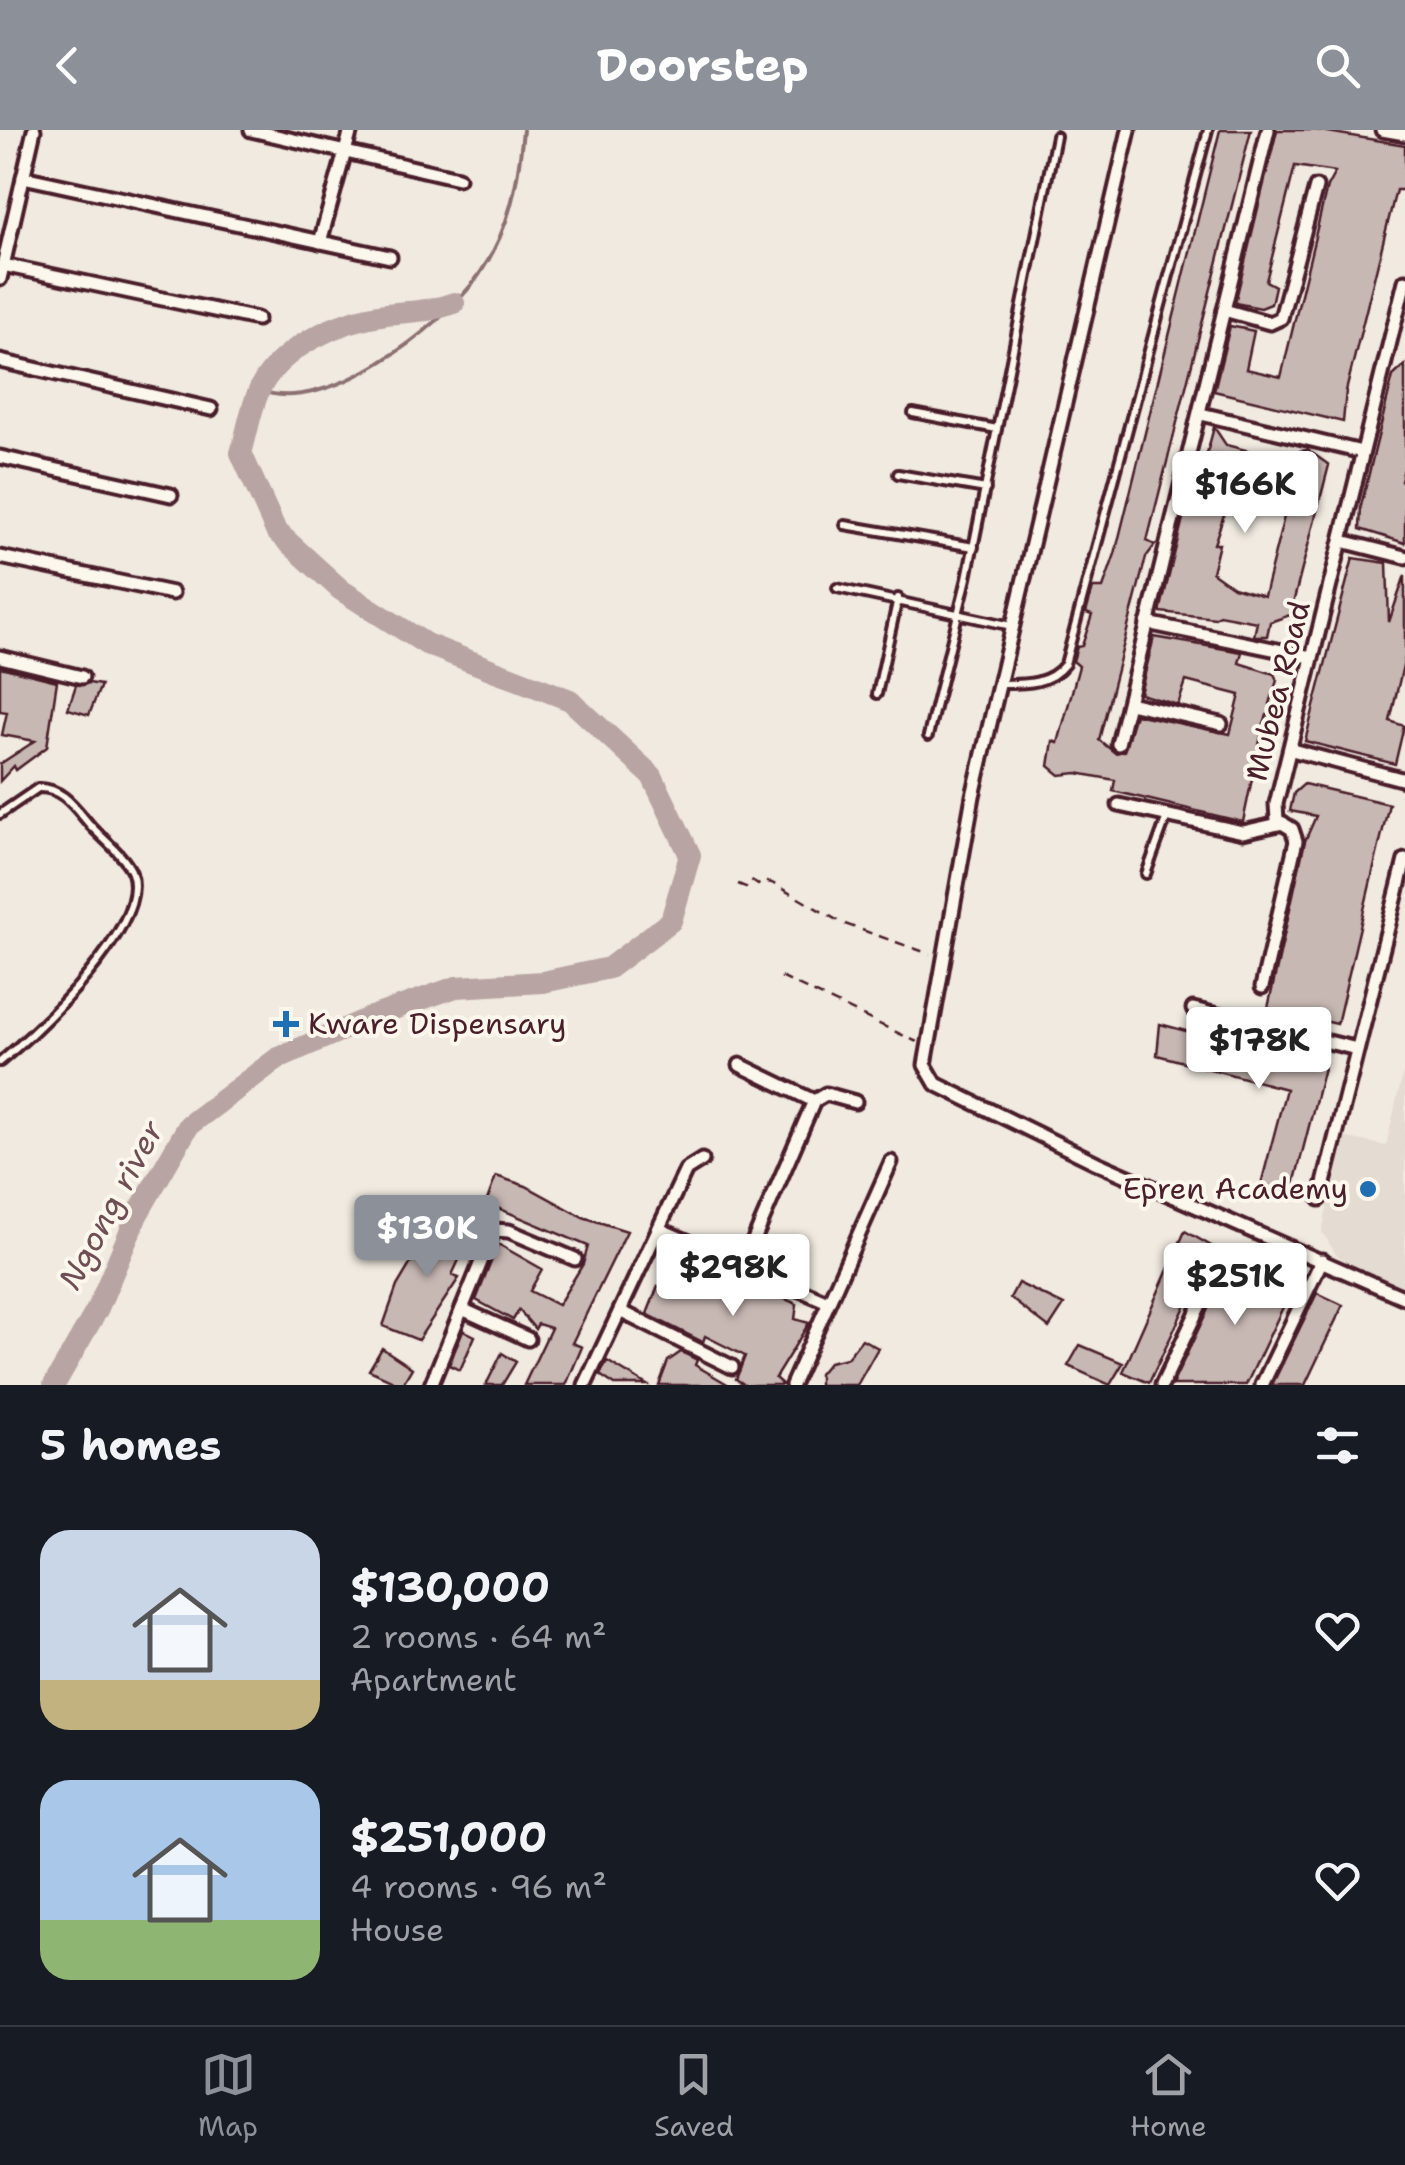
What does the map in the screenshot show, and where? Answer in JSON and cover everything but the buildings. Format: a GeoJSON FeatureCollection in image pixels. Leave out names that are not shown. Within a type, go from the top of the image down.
{"type":"FeatureCollection","features":[{"type":"Feature","properties":{"kind":"street"},"geometry":{"type":"LineString","coordinates":[[0,279],[34,130]]}},
{"type":"Feature","properties":{"kind":"street"},"geometry":{"type":"LineString","coordinates":[[251,130],[458,178]]}},
{"type":"Feature","properties":{"kind":"street"},"geometry":{"type":"LineString","coordinates":[[320,242],[351,130]]}},
{"type":"Feature","properties":{"kind":"street"},"geometry":{"type":"LineString","coordinates":[[1129,130],[967,829],[924,1066],[936,1084],[1098,1163],[1405,1298]]}},
{"type":"Feature","properties":{"kind":"street"},"geometry":{"type":"LineString","coordinates":[[1118,744],[1268,130]]}},
{"type":"Feature","properties":{"kind":"street"},"geometry":{"type":"LineString","coordinates":[[1382,130],[1405,134]]}},
{"type":"Feature","properties":{"kind":"street"},"geometry":{"type":"LineString","coordinates":[[23,177],[390,257]]}},
{"type":"Feature","properties":{"kind":"street"},"geometry":{"type":"LineString","coordinates":[[1224,310],[1270,323],[1281,318],[1316,188]]}},
{"type":"Feature","properties":{"kind":"street"},"geometry":{"type":"LineString","coordinates":[[3,266],[257,318]]}},
{"type":"Feature","properties":{"kind":"street","name":"Mubea Road"},"geometry":{"type":"LineString","coordinates":[[1262,987],[1296,841],[1292,829],[1274,813],[1362,452],[1398,346],[1405,281]]}},
{"type":"Feature","properties":{"kind":"street"},"geometry":{"type":"LineString","coordinates":[[0,362],[211,408]]}},
{"type":"Feature","properties":{"kind":"street"},"geometry":{"type":"LineString","coordinates":[[1201,414],[1362,452]]}},
{"type":"Feature","properties":{"kind":"street"},"geometry":{"type":"LineString","coordinates":[[0,457],[171,495]]}},
{"type":"Feature","properties":{"kind":"street"},"geometry":{"type":"LineString","coordinates":[[1342,541],[1405,557]]}},
{"type":"Feature","properties":{"kind":"street"},"geometry":{"type":"LineString","coordinates":[[0,556],[172,593]]}},
{"type":"Feature","properties":{"kind":"street"},"geometry":{"type":"LineString","coordinates":[[1147,623],[1311,658]]}},
{"type":"Feature","properties":{"kind":"street"},"geometry":{"type":"LineString","coordinates":[[0,657],[82,677]]}},
{"type":"Feature","properties":{"kind":"street"},"geometry":{"type":"LineString","coordinates":[[1129,702],[1221,724]]}},
{"type":"Feature","properties":{"kind":"street"},"geometry":{"type":"LineString","coordinates":[[1292,750],[1405,780]]}},
{"type":"Feature","properties":{"kind":"street"},"geometry":{"type":"LineString","coordinates":[[1119,805],[1166,819],[1243,832],[1283,823]]}},
{"type":"Feature","properties":{"kind":"street"},"geometry":{"type":"LineString","coordinates":[[1320,1199],[1405,860]]}},
{"type":"Feature","properties":{"kind":"street"},"geometry":{"type":"LineString","coordinates":[[1193,1010],[1356,1048]]}},
{"type":"Feature","properties":{"kind":"street"},"geometry":{"type":"LineString","coordinates":[[740,1065],[814,1101]]}},
{"type":"Feature","properties":{"kind":"street"},"geometry":{"type":"LineString","coordinates":[[744,1263],[814,1101],[826,1094],[855,1102]]}},
{"type":"Feature","properties":{"kind":"street"},"geometry":{"type":"LineString","coordinates":[[586,1385],[686,1170],[702,1160]]}},
{"type":"Feature","properties":{"kind":"street"},"geometry":{"type":"LineString","coordinates":[[792,1385],[892,1162]]}},
{"type":"Feature","properties":{"kind":"street"},"geometry":{"type":"LineString","coordinates":[[659,1229],[828,1302]]}},
{"type":"Feature","properties":{"kind":"street"},"geometry":{"type":"LineString","coordinates":[[431,1385],[494,1230],[509,1232],[575,1259]]}},
{"type":"Feature","properties":{"kind":"street"},"geometry":{"type":"LineString","coordinates":[[1262,1385],[1322,1260]]}},
{"type":"Feature","properties":{"kind":"street"},"geometry":{"type":"LineString","coordinates":[[1162,1385],[1219,1265]]}},
{"type":"Feature","properties":{"kind":"street"},"geometry":{"type":"LineString","coordinates":[[462,1308],[528,1339]]}},
{"type":"Feature","properties":{"kind":"street"},"geometry":{"type":"LineString","coordinates":[[620,1311],[732,1366]]}},
{"type":"Feature","properties":{"kind":"lane"},"geometry":{"type":"LineString","coordinates":[[999,684],[1030,684],[1055,674],[1065,664],[1208,130]]}},
{"type":"Feature","properties":{"kind":"lane"},"geometry":{"type":"LineString","coordinates":[[928,736],[974,547],[1056,136]]}},
{"type":"Feature","properties":{"kind":"lane"},"geometry":{"type":"LineString","coordinates":[[913,413],[997,429]]}},
{"type":"Feature","properties":{"kind":"lane"},"geometry":{"type":"LineString","coordinates":[[898,474],[986,488]]}},
{"type":"Feature","properties":{"kind":"lane"},"geometry":{"type":"LineString","coordinates":[[845,524],[974,547]]}},
{"type":"Feature","properties":{"kind":"lane"},"geometry":{"type":"LineString","coordinates":[[838,588],[1013,626]]}},
{"type":"Feature","properties":{"kind":"lane"},"geometry":{"type":"LineString","coordinates":[[877,694],[898,598]]}},
{"type":"Feature","properties":{"kind":"lane"},"geometry":{"type":"LineString","coordinates":[[0,814],[38,788],[62,794],[132,871],[134,898],[127,918],[80,982],[0,1062]]}},
{"type":"Feature","properties":{"kind":"lane"},"geometry":{"type":"LineString","coordinates":[[1146,874],[1166,819]]}},
{"type":"Feature","properties":{"kind":"path"},"geometry":{"type":"LineString","coordinates":[[738,884],[748,888],[752,881],[758,885],[772,883],[842,923],[916,952],[946,957]]}},
{"type":"Feature","properties":{"kind":"path"},"geometry":{"type":"LineString","coordinates":[[781,977],[928,1047]]}},
{"type":"Feature","properties":{"kind":"shaded area","name":"Epren Academy"},"geometry":{"type":"Polygon","coordinates":[[[1405,1064],[1405,1290],[1338,1257],[1322,1232],[1343,1137],[1386,1146],[1405,1064]]]}},
{"type":"Feature","properties":{"kind":"waterway","name":"Ngong river"},"geometry":{"type":"LineString","coordinates":[[259,390],[286,395],[316,391],[347,380],[410,342],[462,296],[490,258],[505,223],[523,130]]}},
{"type":"Feature","properties":{"kind":"waterway","name":"Ngong river"},"geometry":{"type":"LineString","coordinates":[[54,1385],[98,1308],[137,1215],[189,1125],[278,1058],[374,1016],[456,987],[543,982],[609,968],[671,921],[690,855],[652,776],[570,700],[426,644],[341,590],[276,531],[241,453],[258,393],[267,377],[295,350],[330,330],[368,317],[454,303]]}},
{"type":"Feature","properties":{"kind":"place","name":"Kware Dispensary"},"geometry":{"type":"Point","coordinates":[286,1024]}},
{"type":"Feature","properties":{"kind":"place","name":"Epren Academy"},"geometry":{"type":"Point","coordinates":[1368,1189]}}]}
